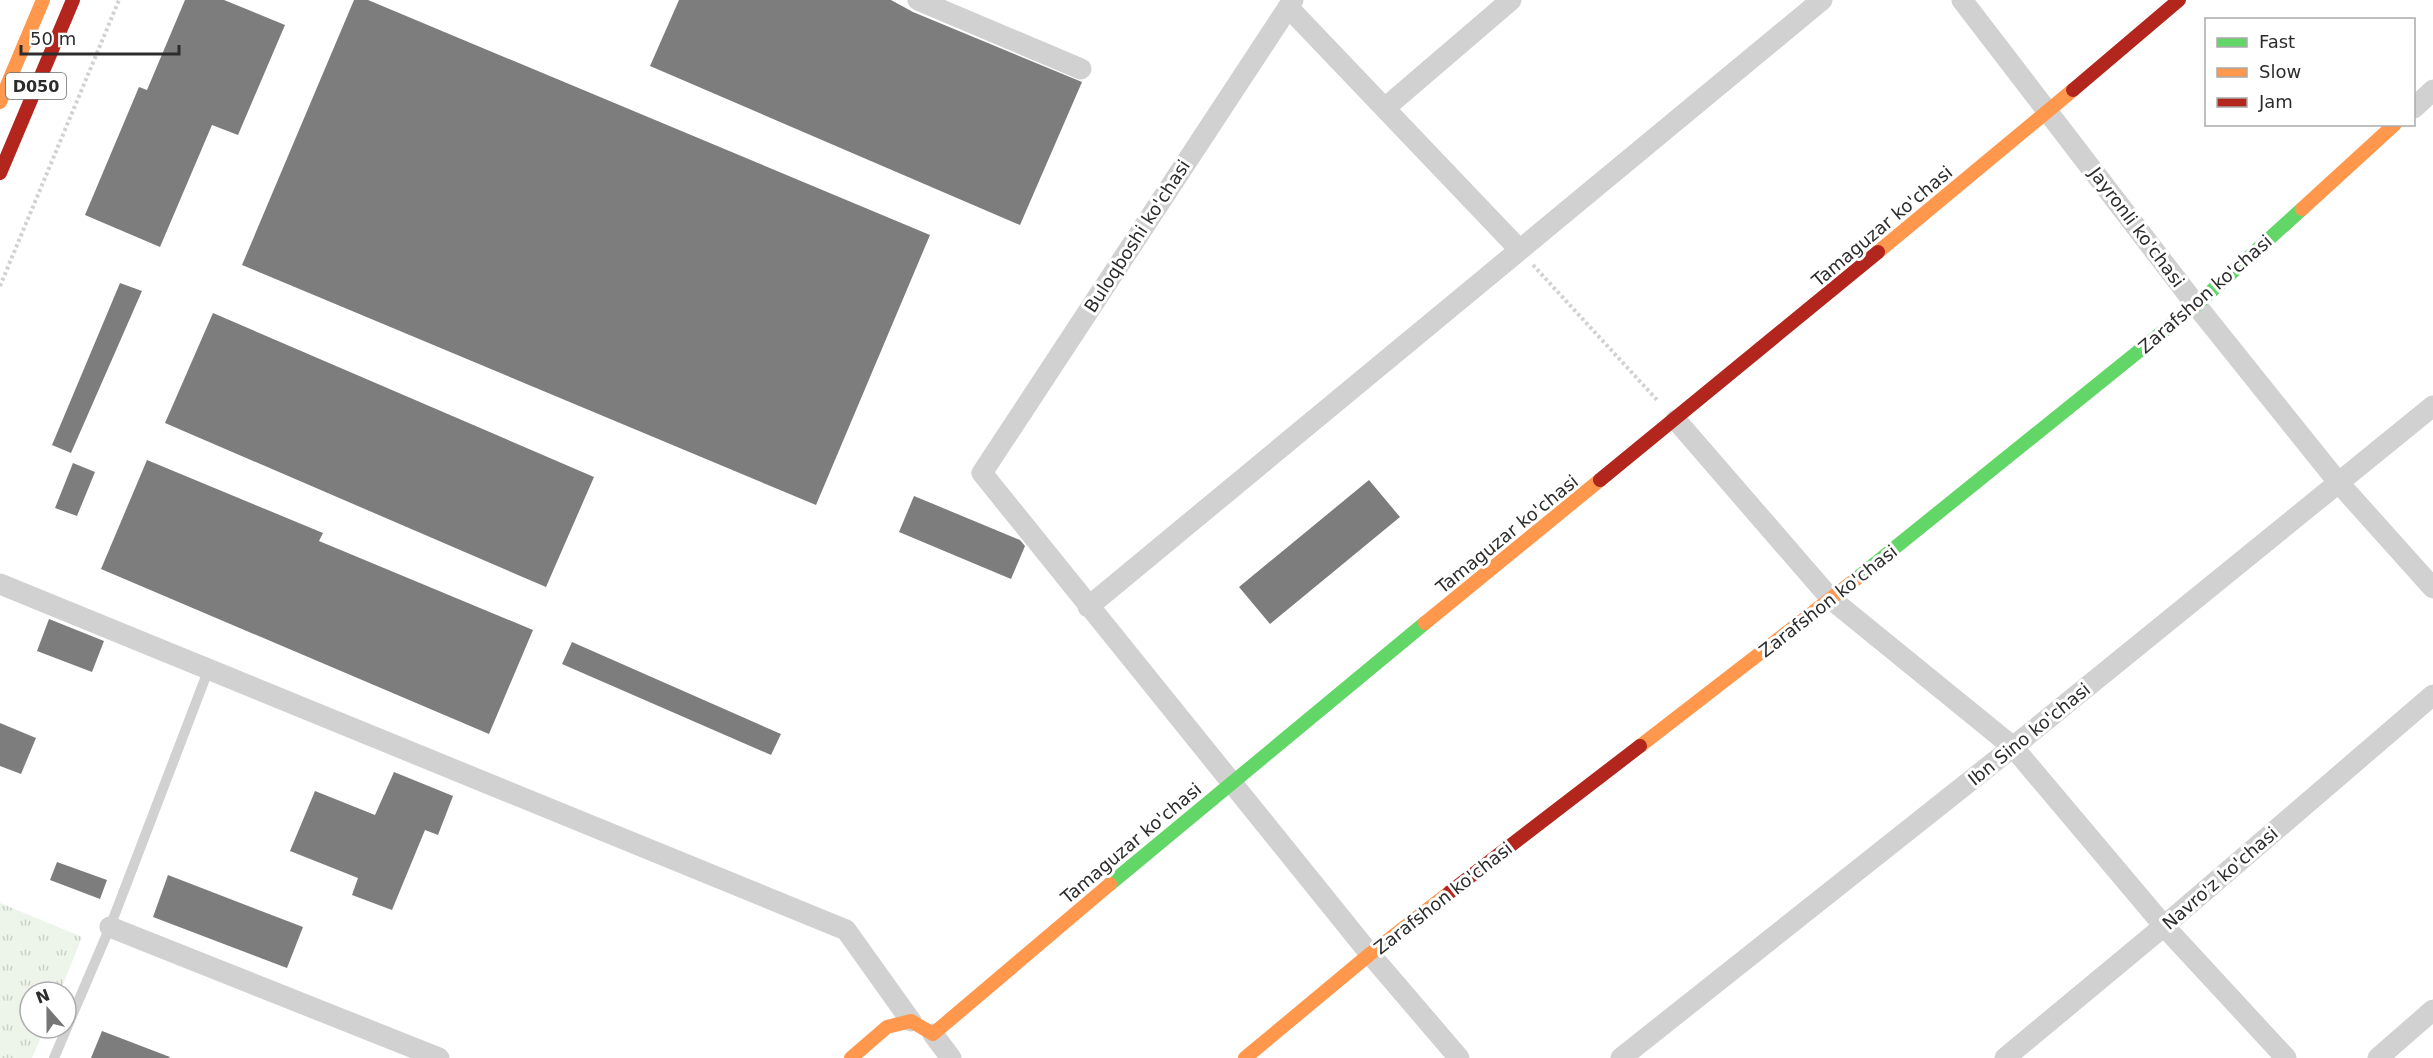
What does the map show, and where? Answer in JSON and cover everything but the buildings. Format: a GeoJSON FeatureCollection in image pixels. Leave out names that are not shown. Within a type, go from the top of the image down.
{"type":"FeatureCollection","features":[{"type":"Feature","properties":{"kind":"street","name":"D050"},"geometry":{"type":"LineString","coordinates":[[0,102],[43,0]]}},
{"type":"Feature","properties":{"kind":"street","name":"D050"},"geometry":{"type":"LineString","coordinates":[[0,173],[73,0]]}},
{"type":"Feature","properties":{"kind":"street"},"geometry":{"type":"LineString","coordinates":[[918,0],[1081,69]]}},
{"type":"Feature","properties":{"kind":"street"},"geometry":{"type":"LineString","coordinates":[[1385,108],[1511,0]]}},
{"type":"Feature","properties":{"kind":"street"},"geometry":{"type":"LineString","coordinates":[[1459,1058],[1370,954],[1088,607],[1822,0]]}},
{"type":"Feature","properties":{"kind":"street","name":"Jayronli ko'chasi"},"geometry":{"type":"LineString","coordinates":[[1962,0],[2196,305],[2338,482],[2433,588]]}},
{"type":"Feature","properties":{"kind":"street","name":"Tamaguzar ko'chasi"},"geometry":{"type":"LineString","coordinates":[[933,1034],[1231,783],[1676,420],[2049,111],[2179,0]]}},
{"type":"Feature","properties":{"kind":"street"},"geometry":{"type":"LineString","coordinates":[[1291,3],[1385,108],[1519,249]]}},
{"type":"Feature","properties":{"kind":"street","name":"Buloqboshi ko'chasi"},"geometry":{"type":"LineString","coordinates":[[1088,607],[982,473],[1291,3]]}},
{"type":"Feature","properties":{"kind":"street"},"geometry":{"type":"LineString","coordinates":[[2415,107],[2433,90]]}},
{"type":"Feature","properties":{"kind":"street","name":"Zarafshon ko'chasi"},"geometry":{"type":"LineString","coordinates":[[1245,1058],[1370,954],[1831,599],[2196,305],[2393,126]]}},
{"type":"Feature","properties":{"kind":"street","name":"Ibn Sino ko'chasi"},"geometry":{"type":"LineString","coordinates":[[1621,1058],[2013,747],[2433,406]]}},
{"type":"Feature","properties":{"kind":"street"},"geometry":{"type":"LineString","coordinates":[[1676,420],[1831,599],[2013,747],[2164,926],[2286,1058]]}},
{"type":"Feature","properties":{"kind":"street"},"geometry":{"type":"LineString","coordinates":[[0,584],[846,930],[911,1021],[933,1034],[951,1058]]}},
{"type":"Feature","properties":{"kind":"street","name":"Navro'z ko'chasi"},"geometry":{"type":"LineString","coordinates":[[2005,1058],[2164,926],[2433,695]]}},
{"type":"Feature","properties":{"kind":"street"},"geometry":{"type":"LineString","coordinates":[[110,927],[436,1058]]}},
{"type":"Feature","properties":{"kind":"street"},"geometry":{"type":"LineString","coordinates":[[2378,1058],[2433,1011]]}},
{"type":"Feature","properties":{"kind":"street"},"geometry":{"type":"LineString","coordinates":[[851,1058],[887,1027],[911,1021]]}},
{"type":"Feature","properties":{"kind":"lane"},"geometry":{"type":"LineString","coordinates":[[54,1058],[110,927],[208,671]]}},
{"type":"Feature","properties":{"kind":"path"},"geometry":{"type":"LineString","coordinates":[[0,286],[119,0]]}},
{"type":"Feature","properties":{"kind":"path"},"geometry":{"type":"LineString","coordinates":[[1519,249],[1676,420]]}},
{"type":"Feature","properties":{"kind":"green space"},"geometry":{"type":"Polygon","coordinates":[[[0,903],[82,937],[65,980],[18,980],[18,1040],[40,1040],[32,1058],[0,1058],[0,903]]]}},
{"type":"Feature","properties":{"kind":"traffic: fast"},"geometry":{"type":"LineString","coordinates":[[1856,579],[2196,305],[2302,209]]}},
{"type":"Feature","properties":{"kind":"traffic: fast"},"geometry":{"type":"LineString","coordinates":[[1110,884],[1425,623]]}},
{"type":"Feature","properties":{"kind":"traffic: slow"},"geometry":{"type":"LineString","coordinates":[[0,102],[43,0]]}},
{"type":"Feature","properties":{"kind":"traffic: slow"},"geometry":{"type":"LineString","coordinates":[[1878,252],[2073,90]]}},
{"type":"Feature","properties":{"kind":"traffic: slow"},"geometry":{"type":"LineString","coordinates":[[2302,209],[2393,126]]}},
{"type":"Feature","properties":{"kind":"traffic: slow"},"geometry":{"type":"LineString","coordinates":[[1425,623],[1600,480]]}},
{"type":"Feature","properties":{"kind":"traffic: slow"},"geometry":{"type":"LineString","coordinates":[[1640,746],[1856,579]]}},
{"type":"Feature","properties":{"kind":"traffic: slow"},"geometry":{"type":"LineString","coordinates":[[851,1058],[887,1027],[911,1021],[933,1034],[1110,884]]}},
{"type":"Feature","properties":{"kind":"traffic: slow"},"geometry":{"type":"LineString","coordinates":[[1245,1058],[1370,954],[1450,892]]}},
{"type":"Feature","properties":{"kind":"traffic: jam"},"geometry":{"type":"LineString","coordinates":[[0,173],[73,0]]}},
{"type":"Feature","properties":{"kind":"traffic: jam"},"geometry":{"type":"LineString","coordinates":[[2073,90],[2179,0]]}},
{"type":"Feature","properties":{"kind":"traffic: jam"},"geometry":{"type":"LineString","coordinates":[[1600,480],[1878,252]]}},
{"type":"Feature","properties":{"kind":"traffic: jam"},"geometry":{"type":"LineString","coordinates":[[1450,892],[1640,746]]}}]}
